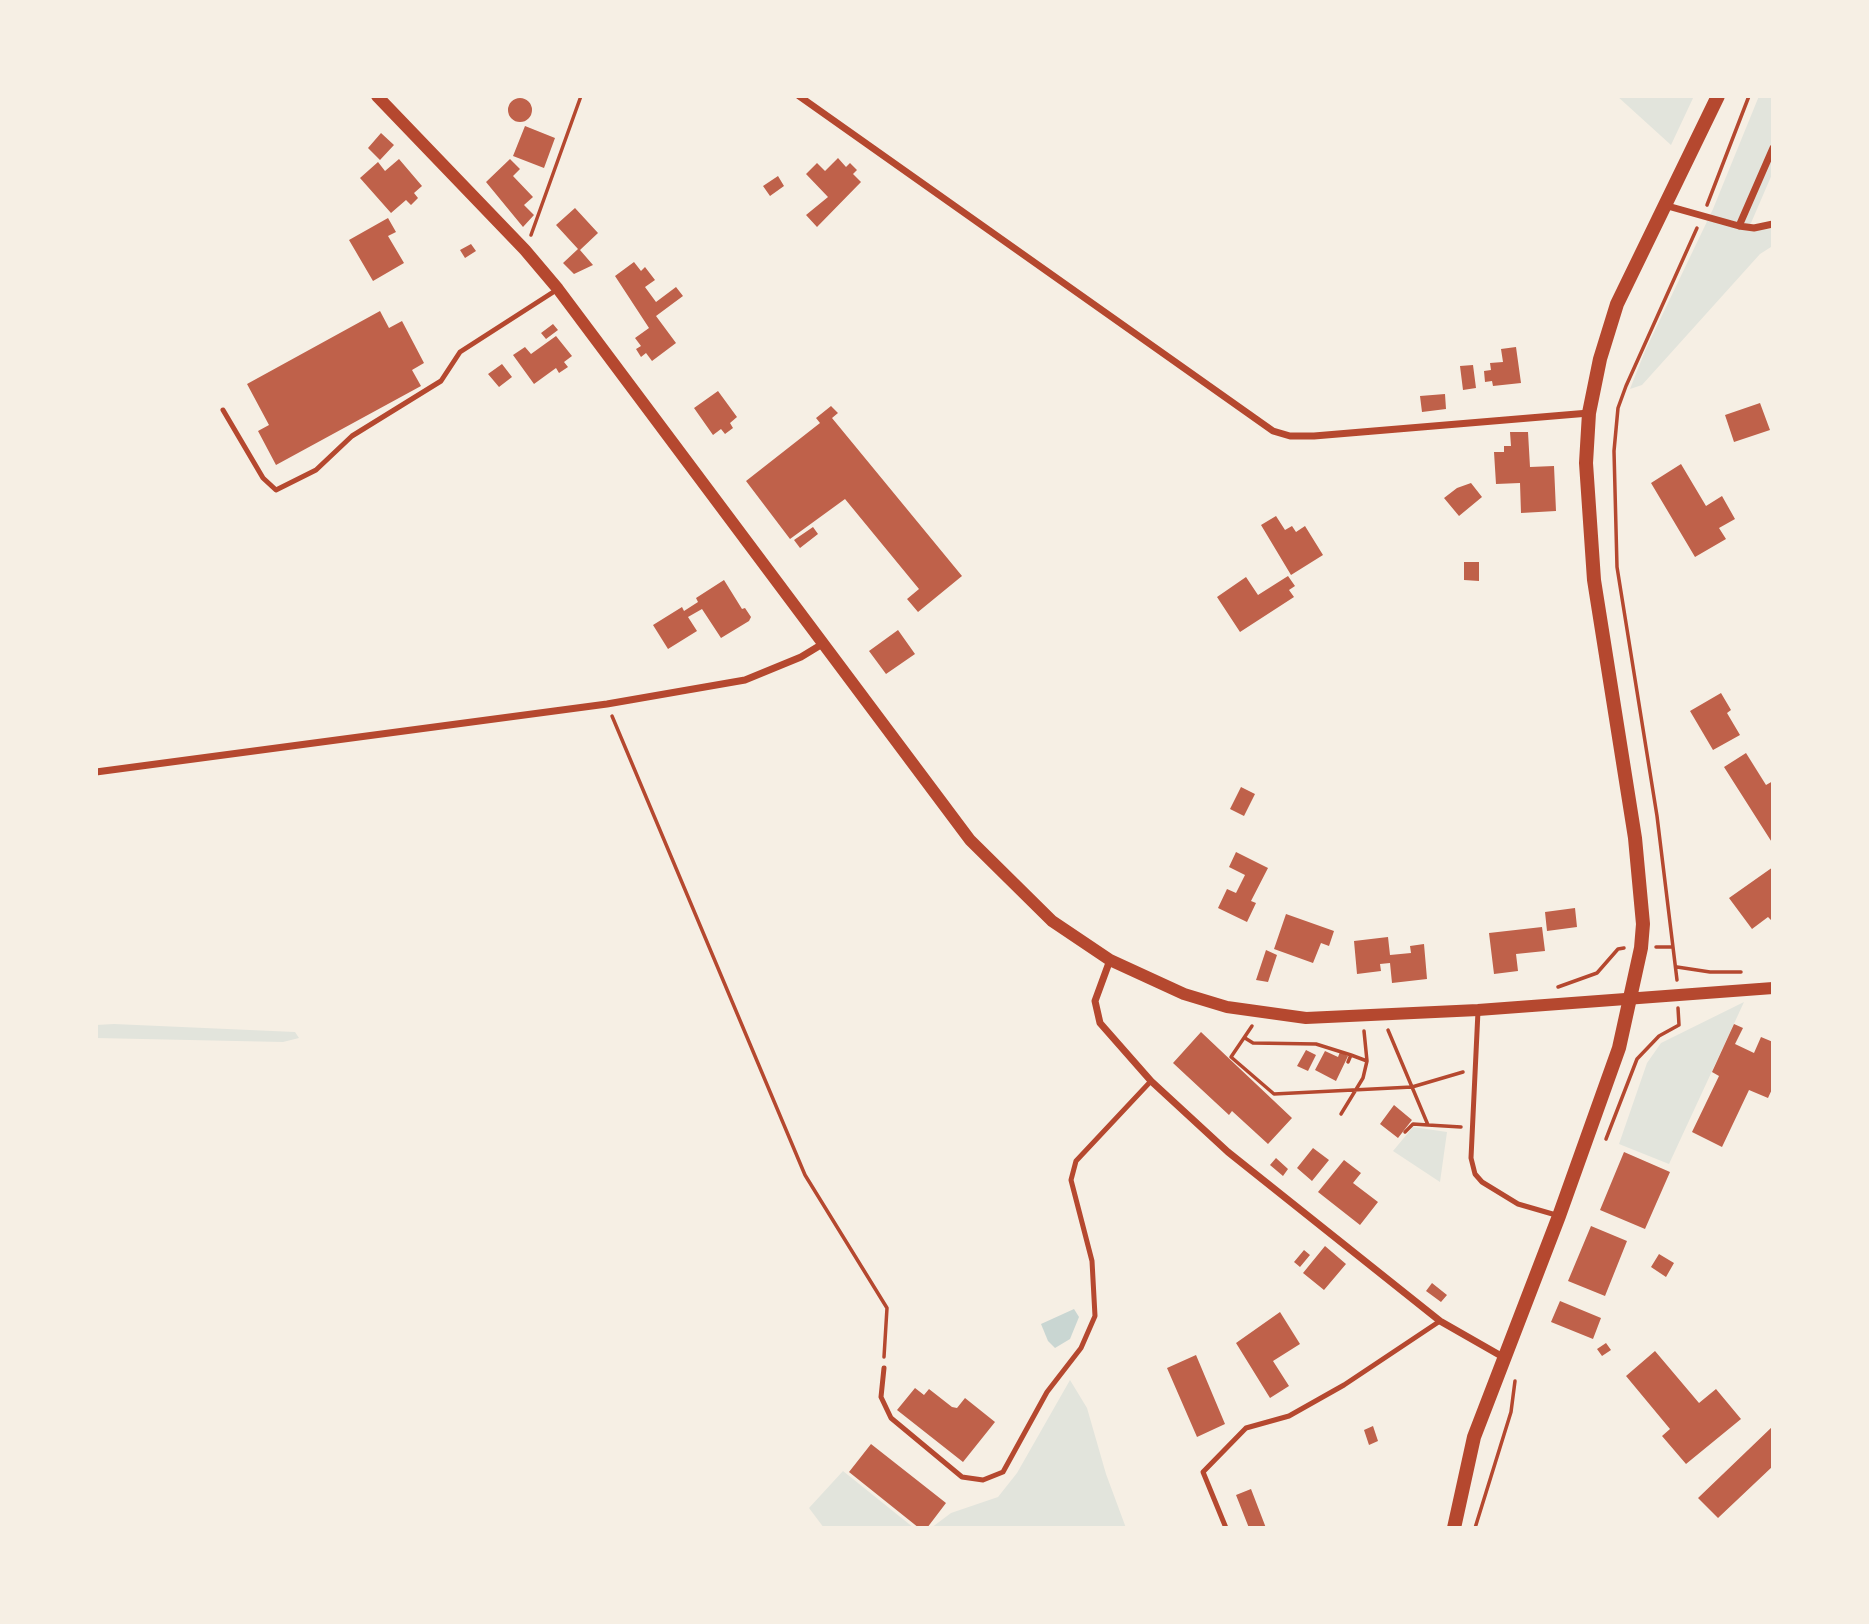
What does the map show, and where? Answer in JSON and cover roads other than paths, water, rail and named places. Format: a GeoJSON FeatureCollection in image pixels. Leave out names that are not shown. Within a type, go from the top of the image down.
{"type":"FeatureCollection","features":[{"type":"Feature","properties":{"kind":"main road"},"geometry":{"type":"LineString","coordinates":[[1454,1528],[1474,1437],[1559,1216],[1619,1048],[1641,948],[1640,883],[1635,838],[1594,580],[1586,463],[1589,413],[1600,359],[1617,304],[1718,96]]}},
{"type":"Feature","properties":{"kind":"street"},"geometry":{"type":"LineString","coordinates":[[377,96],[526,250],[558,289],[970,840],[1052,921],[1110,960],[1184,994],[1227,1007],[1306,1018],[1478,1010],[1773,988]]}},
{"type":"Feature","properties":{"kind":"street"},"geometry":{"type":"LineString","coordinates":[[799,96],[1273,431],[1290,436],[1314,436],[1589,413]]}},
{"type":"Feature","properties":{"kind":"street"},"geometry":{"type":"LineString","coordinates":[[1740,226],[1773,148]]}},
{"type":"Feature","properties":{"kind":"street"},"geometry":{"type":"LineString","coordinates":[[1664,205],[1702,218],[1740,226],[1754,228],[1773,224]]}},
{"type":"Feature","properties":{"kind":"street"},"geometry":{"type":"LineString","coordinates":[[96,772],[607,704],[746,680],[801,657],[824,643]]}},
{"type":"Feature","properties":{"kind":"street"},"geometry":{"type":"LineString","coordinates":[[1110,960],[1096,1001],[1100,1023],[1151,1081],[1228,1152],[1440,1321],[1503,1357]]}},
{"type":"Feature","properties":{"kind":"lane"},"geometry":{"type":"LineString","coordinates":[[223,410],[262,478],[276,490],[316,470],[352,436],[441,381],[460,352],[558,289]]}},
{"type":"Feature","properties":{"kind":"lane"},"geometry":{"type":"LineString","coordinates":[[1478,1010],[1471,1158],[1475,1174],[1482,1182],[1518,1204],[1559,1216]]}},
{"type":"Feature","properties":{"kind":"lane"},"geometry":{"type":"LineString","coordinates":[[884,1368],[881,1397],[891,1418],[962,1476],[983,1480],[1003,1472],[1047,1392],[1081,1348],[1095,1316],[1092,1261],[1071,1180],[1076,1161],[1151,1081]]}},
{"type":"Feature","properties":{"kind":"lane"},"geometry":{"type":"LineString","coordinates":[[1226,1528],[1203,1472],[1247,1428],[1300,1410],[1344,1385],[1440,1321]]}}]}
